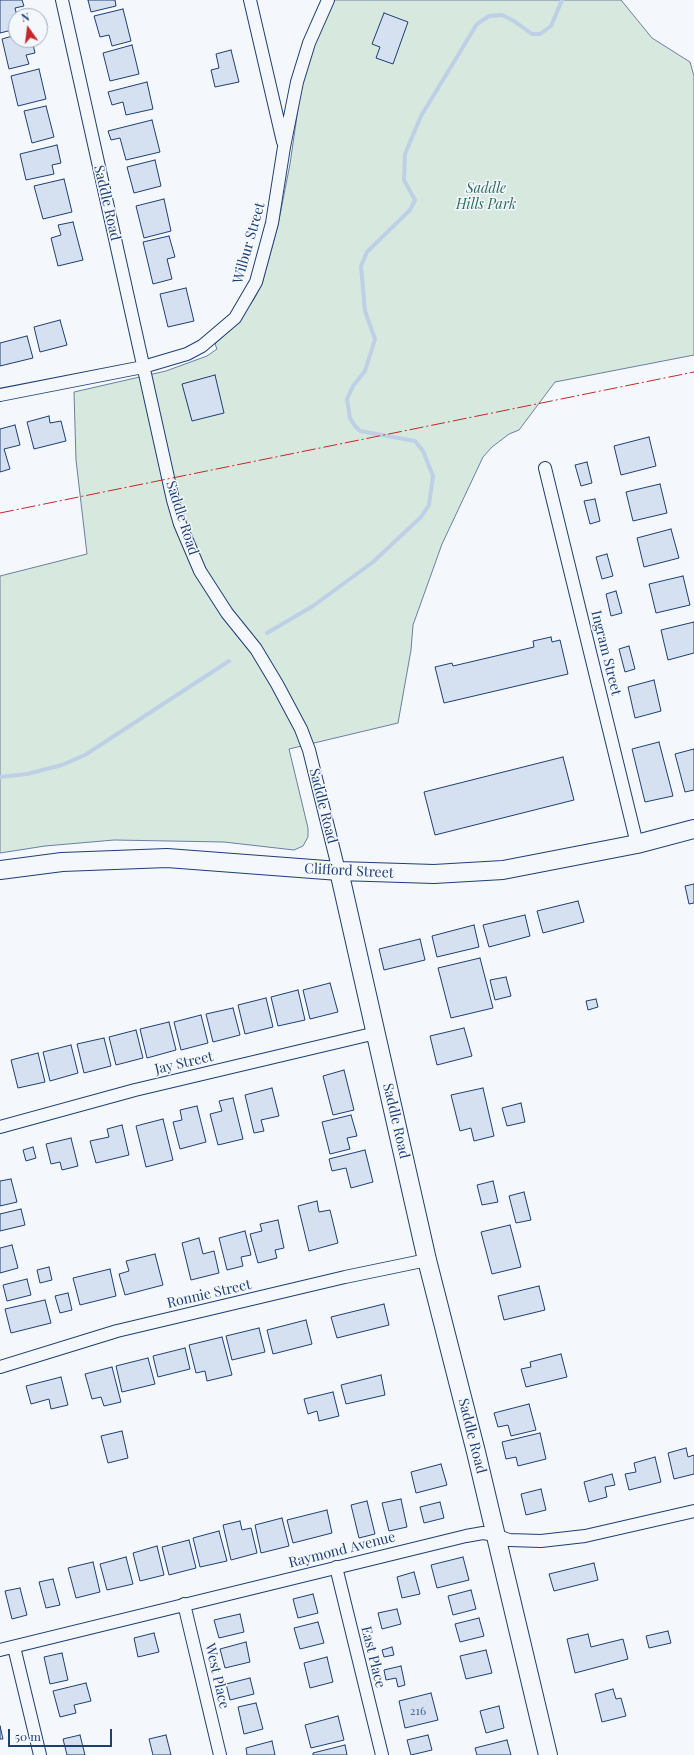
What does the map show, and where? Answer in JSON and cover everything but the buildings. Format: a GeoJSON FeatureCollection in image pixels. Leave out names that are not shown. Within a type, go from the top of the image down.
{"type":"FeatureCollection","features":[{"type":"Feature","properties":{"kind":"street","name":"Saddle Road"},"geometry":{"type":"LineString","coordinates":[[62,0],[173,500],[188,543],[200,571],[227,613],[256,649],[301,729],[309,750],[339,871],[427,1260],[476,1452],[548,1755]]}},
{"type":"Feature","properties":{"kind":"street"},"geometry":{"type":"LineString","coordinates":[[250,0],[284,147]]}},
{"type":"Feature","properties":{"kind":"street","name":"Wilbur Street"},"geometry":{"type":"LineString","coordinates":[[0,395],[143,367],[187,354],[202,346],[236,318],[256,282],[264,255],[272,223],[284,147],[297,82],[322,12],[328,0]]}},
{"type":"Feature","properties":{"kind":"street","name":"Ingram Street"},"geometry":{"type":"LineString","coordinates":[[545,468],[637,844]]}},
{"type":"Feature","properties":{"kind":"street","name":"Clifford Street"},"geometry":{"type":"LineString","coordinates":[[0,870],[62,862],[167,858],[339,871],[424,874],[503,870],[637,844],[694,829]]}},
{"type":"Feature","properties":{"kind":"street","name":"Jay Street"},"geometry":{"type":"LineString","coordinates":[[0,1128],[135,1090],[376,1033]]}},
{"type":"Feature","properties":{"kind":"street","name":"Ronnie Street"},"geometry":{"type":"LineString","coordinates":[[0,1367],[117,1331],[345,1277],[427,1260]]}},
{"type":"Feature","properties":{"kind":"street","name":"Raymond Avenue"},"geometry":{"type":"LineString","coordinates":[[0,1650],[466,1536],[483,1533],[509,1540],[528,1541],[578,1537],[694,1511]]}},
{"type":"Feature","properties":{"kind":"street","name":"East Place"},"geometry":{"type":"LineString","coordinates":[[336,1567],[382,1755]]}},
{"type":"Feature","properties":{"kind":"street","name":"West Place"},"geometry":{"type":"LineString","coordinates":[[184,1604],[220,1755]]}},
{"type":"Feature","properties":{"kind":"street"},"geometry":{"type":"LineString","coordinates":[[14,1647],[40,1755]]}},
{"type":"Feature","properties":{"kind":"green space","name":"Saddle Hills Park"},"geometry":{"type":"Polygon","coordinates":[[[333,0],[621,0],[652,38],[690,62],[694,76],[694,355],[555,382],[519,430],[509,434],[492,447],[483,457],[442,544],[413,625],[411,650],[398,723],[289,749],[308,828],[308,837],[303,846],[294,850],[224,842],[114,840],[45,846],[0,853],[0,576],[87,554],[76,460],[74,392],[166,371],[207,356],[217,349],[215,344],[234,326],[254,299],[262,284],[278,225],[290,164],[306,66],[333,0]]]}},
{"type":"Feature","properties":{"kind":"waterway"},"geometry":{"type":"LineString","coordinates":[[267,633],[313,606],[373,562],[421,517],[429,505],[433,476],[423,451],[415,441],[360,431],[350,418],[347,399],[353,386],[365,371],[375,339],[365,311],[361,266],[367,252],[410,210],[415,200],[404,180],[405,154],[421,116],[477,24],[489,16],[502,15],[514,21],[532,34],[540,34],[551,26],[562,0]]}},
{"type":"Feature","properties":{"kind":"waterway"},"geometry":{"type":"LineString","coordinates":[[0,777],[27,774],[62,765],[85,755],[229,661]]}},
{"type":"Feature","properties":{"kind":"power"},"geometry":{"type":"LineString","coordinates":[[0,513],[694,372]]}}]}
